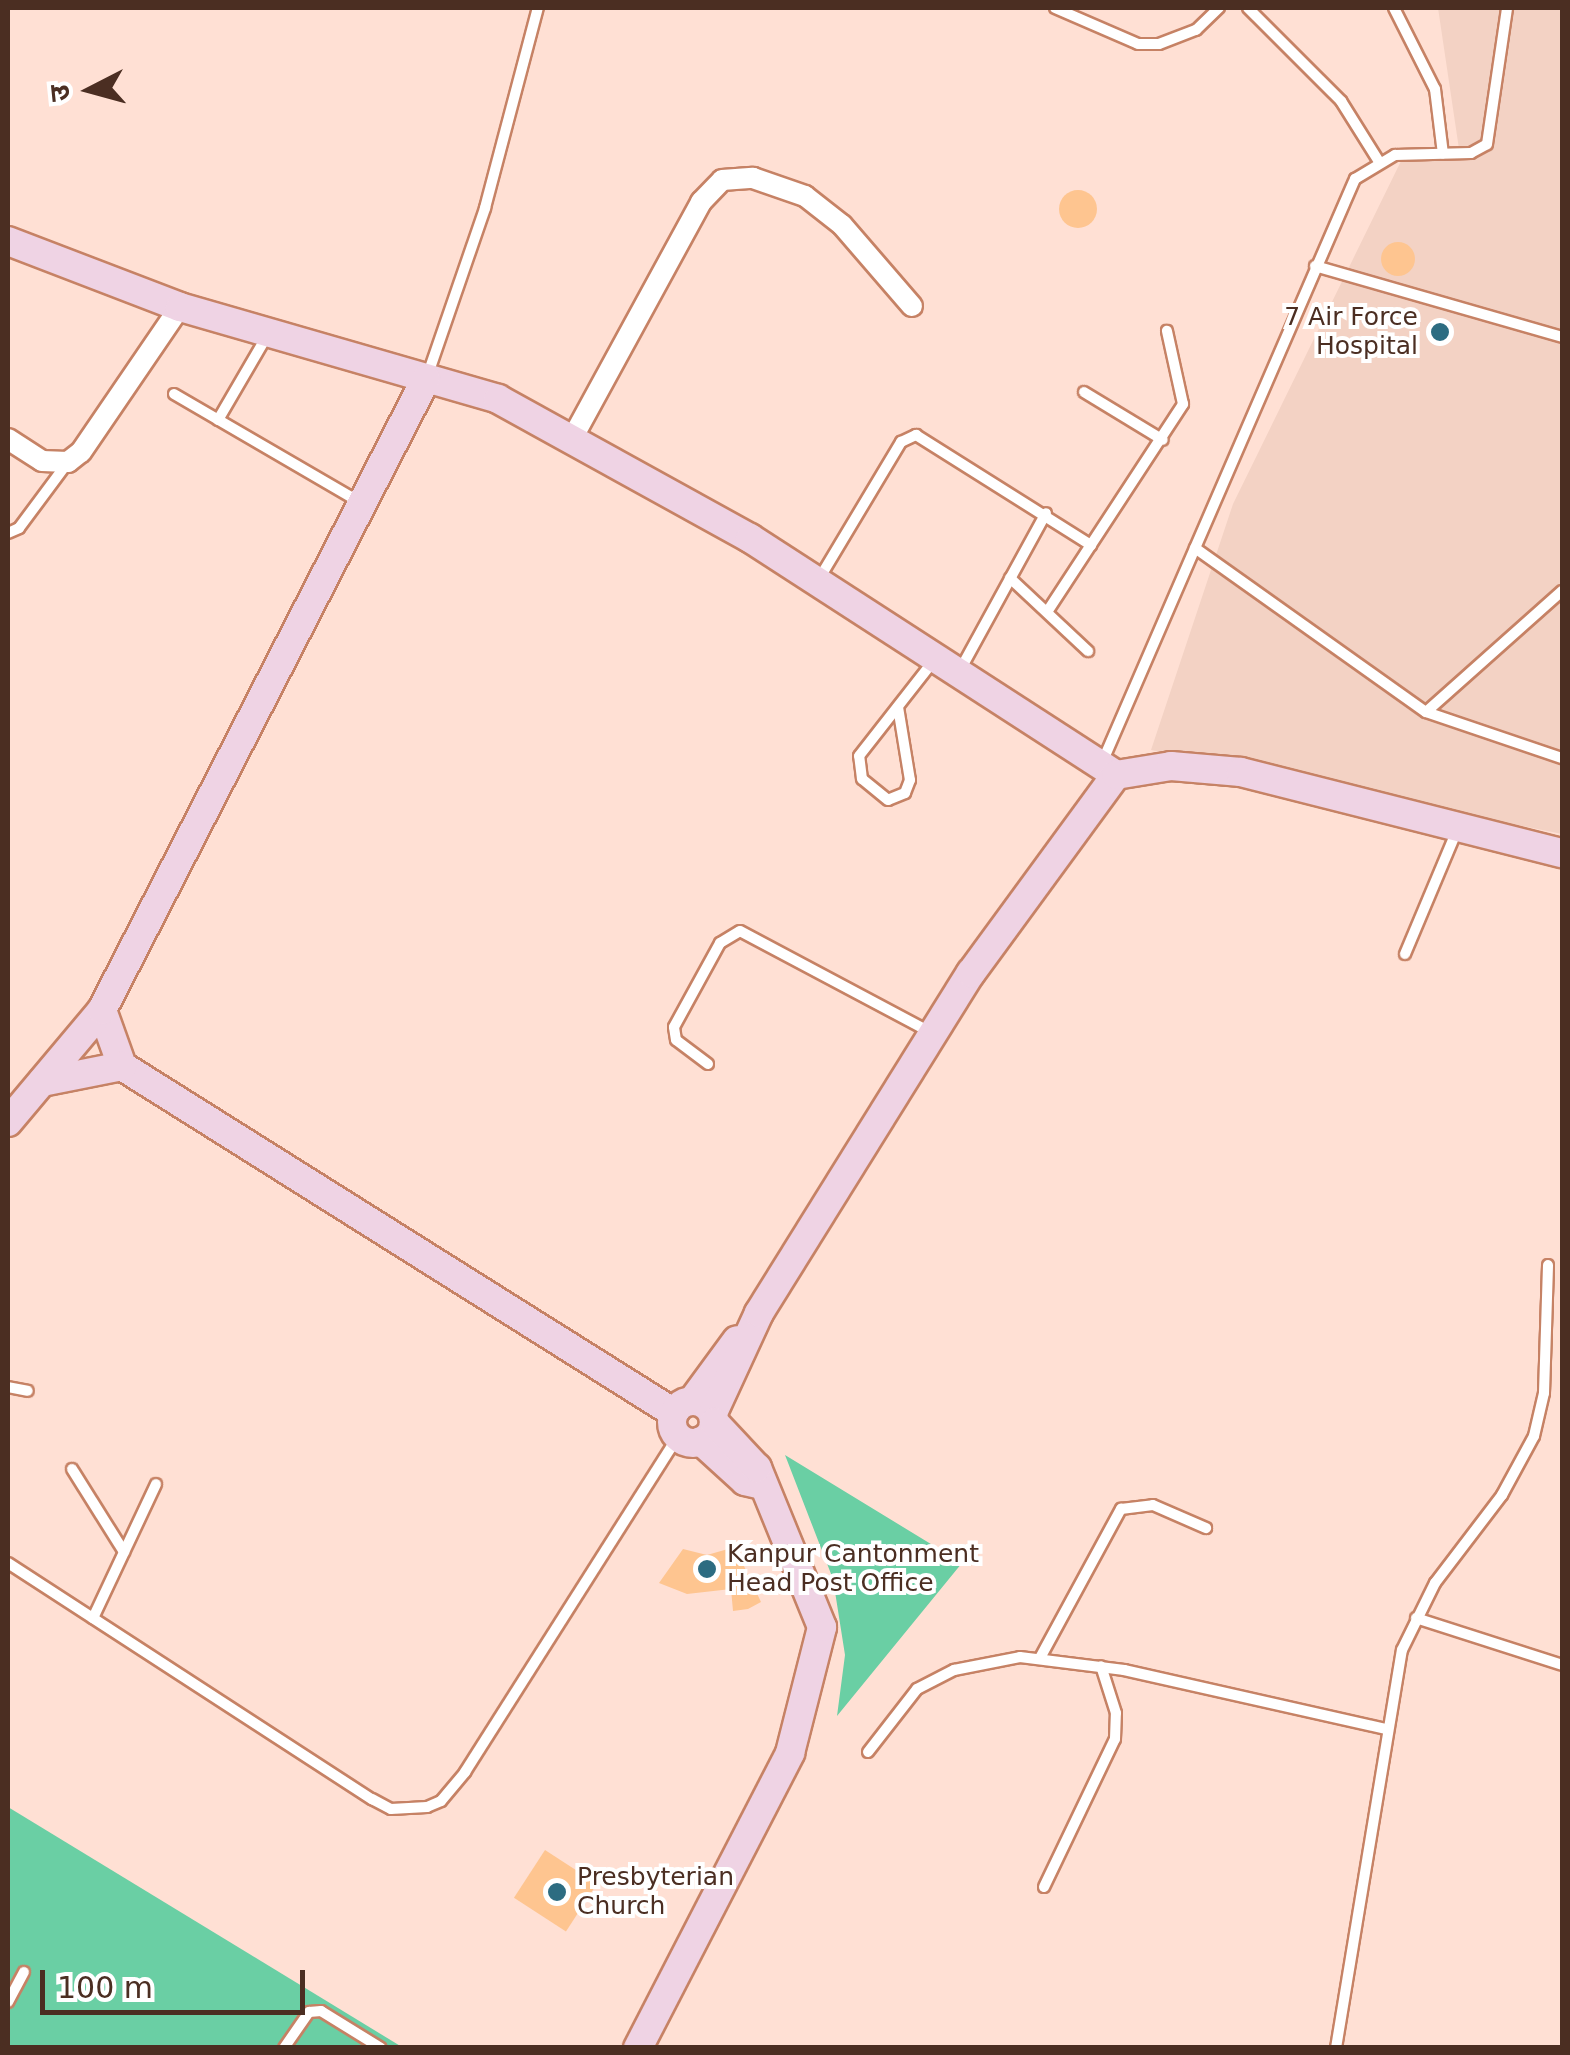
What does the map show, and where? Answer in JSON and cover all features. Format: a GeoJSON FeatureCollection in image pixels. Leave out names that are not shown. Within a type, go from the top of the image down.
{"type":"FeatureCollection","features":[{"type":"Feature","properties":{"kind":"street"},"geometry":{"type":"LineString","coordinates":[[573,437],[701,202],[722,180],[753,178],[805,196],[842,225],[912,306]]}},
{"type":"Feature","properties":{"kind":"street"},"geometry":{"type":"LineString","coordinates":[[8,241],[180,307],[498,399],[573,437],[817,581],[1108,770],[1171,766],[1241,772],[1562,853]]}},
{"type":"Feature","properties":{"kind":"street"},"geometry":{"type":"LineString","coordinates":[[8,438],[42,461],[68,462],[180,307]]}},
{"type":"Feature","properties":{"kind":"street"},"geometry":{"type":"LineString","coordinates":[[8,1122],[102,1010],[426,380]]}},
{"type":"Feature","properties":{"kind":"street"},"geometry":{"type":"LineString","coordinates":[[695,1421],[934,1034],[1108,770]]}},
{"type":"Feature","properties":{"kind":"street"},"geometry":{"type":"LineString","coordinates":[[102,1010],[122,1066],[695,1421],[745,1481],[764,1486],[822,1628],[790,1753],[638,2048]]}},
{"type":"Feature","properties":{"kind":"street"},"geometry":{"type":"LineString","coordinates":[[42,1082],[122,1066]]}},
{"type":"Feature","properties":{"kind":"lane"},"geometry":{"type":"LineString","coordinates":[[426,380],[485,208],[538,8]]}},
{"type":"Feature","properties":{"kind":"lane"},"geometry":{"type":"LineString","coordinates":[[1055,8],[1138,44],[1159,44],[1196,30],[1220,8]]}},
{"type":"Feature","properties":{"kind":"lane"},"geometry":{"type":"LineString","coordinates":[[1248,8],[1341,101],[1378,160]]}},
{"type":"Feature","properties":{"kind":"lane"},"geometry":{"type":"LineString","coordinates":[[1394,8],[1435,89],[1443,154]]}},
{"type":"Feature","properties":{"kind":"lane"},"geometry":{"type":"LineString","coordinates":[[1108,770],[1195,548],[1314,266],[1355,180],[1378,160],[1443,154],[1487,144],[1507,8]]}},
{"type":"Feature","properties":{"kind":"lane"},"geometry":{"type":"LineString","coordinates":[[1314,266],[1562,337]]}},
{"type":"Feature","properties":{"kind":"lane"},"geometry":{"type":"LineString","coordinates":[[1049,609],[1163,440],[1184,395],[1167,331]]}},
{"type":"Feature","properties":{"kind":"lane"},"geometry":{"type":"LineString","coordinates":[[218,420],[269,333]]}},
{"type":"Feature","properties":{"kind":"lane"},"geometry":{"type":"LineString","coordinates":[[1084,392],[1163,440]]}},
{"type":"Feature","properties":{"kind":"lane"},"geometry":{"type":"LineString","coordinates":[[174,394],[364,504]]}},
{"type":"Feature","properties":{"kind":"lane"},"geometry":{"type":"LineString","coordinates":[[817,581],[908,437],[930,439],[1091,544]]}},
{"type":"Feature","properties":{"kind":"lane"},"geometry":{"type":"LineString","coordinates":[[8,533],[20,528],[68,462]]}},
{"type":"Feature","properties":{"kind":"lane"},"geometry":{"type":"LineString","coordinates":[[898,707],[910,780],[906,793],[888,800],[862,779],[858,765],[868,738],[898,707],[947,665],[1010,578],[1046,513]]}},
{"type":"Feature","properties":{"kind":"lane"},"geometry":{"type":"LineString","coordinates":[[1195,548],[1426,712],[1562,758]]}},
{"type":"Feature","properties":{"kind":"lane"},"geometry":{"type":"LineString","coordinates":[[1010,578],[1049,609],[1088,651]]}},
{"type":"Feature","properties":{"kind":"lane"},"geometry":{"type":"LineString","coordinates":[[1426,712],[1562,590]]}},
{"type":"Feature","properties":{"kind":"lane"},"geometry":{"type":"LineString","coordinates":[[1406,954],[1458,826]]}},
{"type":"Feature","properties":{"kind":"lane"},"geometry":{"type":"LineString","coordinates":[[708,1064],[676,1040],[674,1027],[720,943],[740,931],[934,1034]]}},
{"type":"Feature","properties":{"kind":"lane"},"geometry":{"type":"LineString","coordinates":[[1336,2048],[1402,1650],[1416,1618],[1502,1495],[1534,1436],[1544,1393],[1548,1265]]}},
{"type":"Feature","properties":{"kind":"lane"},"geometry":{"type":"LineString","coordinates":[[8,1387],[28,1391]]}},
{"type":"Feature","properties":{"kind":"lane"},"geometry":{"type":"LineString","coordinates":[[8,1563],[372,1799],[391,1809],[427,1807],[442,1801],[465,1772],[695,1421]]}},
{"type":"Feature","properties":{"kind":"lane"},"geometry":{"type":"LineString","coordinates":[[72,1468],[124,1552]]}},
{"type":"Feature","properties":{"kind":"lane"},"geometry":{"type":"LineString","coordinates":[[93,1618],[156,1484]]}},
{"type":"Feature","properties":{"kind":"lane"},"geometry":{"type":"LineString","coordinates":[[1040,1658],[1121,1509],[1154,1505],[1206,1528]]}},
{"type":"Feature","properties":{"kind":"lane"},"geometry":{"type":"LineString","coordinates":[[1416,1618],[1562,1665]]}},
{"type":"Feature","properties":{"kind":"lane"},"geometry":{"type":"LineString","coordinates":[[868,1752],[902,1702],[936,1679],[973,1665],[1040,1658],[1101,1666],[1386,1729]]}},
{"type":"Feature","properties":{"kind":"lane"},"geometry":{"type":"LineString","coordinates":[[1044,1887],[1114,1739],[1116,1713],[1101,1666]]}},
{"type":"Feature","properties":{"kind":"lane"},"geometry":{"type":"LineString","coordinates":[[8,2002],[24,1972]]}},
{"type":"Feature","properties":{"kind":"lane"},"geometry":{"type":"LineString","coordinates":[[284,2048],[309,2012],[321,2010],[381,2048]]}},
{"type":"Feature","properties":{"kind":"shaded area","name":"7 Air Force Hospital"},"geometry":{"type":"Polygon","coordinates":[[[1438,8],[1562,8],[1562,834],[1151,750],[1233,504],[1402,159],[1459,149],[1438,8]]]}},
{"type":"Feature","properties":{"kind":"green space"},"geometry":{"type":"Polygon","coordinates":[[[785,1455],[962,1563],[837,1716],[845,1655],[833,1579],[785,1455]]]}},
{"type":"Feature","properties":{"kind":"green space"},"geometry":{"type":"Polygon","coordinates":[[[8,1807],[402,2047],[8,2047],[8,1807]]]}},
{"type":"Feature","properties":{"kind":"building"},"geometry":{"type":"Polygon","coordinates":[[[1078,190],[1091,196],[1097,209],[1091,222],[1078,228],[1065,222],[1059,209],[1065,196],[1078,190]]]}},
{"type":"Feature","properties":{"kind":"building"},"geometry":{"type":"Polygon","coordinates":[[[1398,242],[1410,247],[1415,259],[1410,271],[1398,276],[1386,271],[1381,259],[1386,247],[1398,242]]]}},
{"type":"Feature","properties":{"kind":"building","name":"Kanpur Cantonment Head Post Office"},"geometry":{"type":"Polygon","coordinates":[[[735,1547],[761,1602],[748,1609],[733,1611],[731,1589],[687,1594],[659,1583],[683,1549],[707,1555],[735,1547]]]}},
{"type":"Feature","properties":{"kind":"building","name":"Presbyterian Church"},"geometry":{"type":"Polygon","coordinates":[[[545,1850],[597,1884],[566,1932],[514,1898],[545,1850]]]}},
{"type":"Feature","properties":{"kind":"place","name":"7 Air Force Hospital"},"geometry":{"type":"Point","coordinates":[1440,332]}},
{"type":"Feature","properties":{"kind":"place","name":"Kanpur Cantonment Head Post Office"},"geometry":{"type":"Point","coordinates":[707,1569]}},
{"type":"Feature","properties":{"kind":"place","name":"Presbyterian Church"},"geometry":{"type":"Point","coordinates":[557,1892]}}]}
